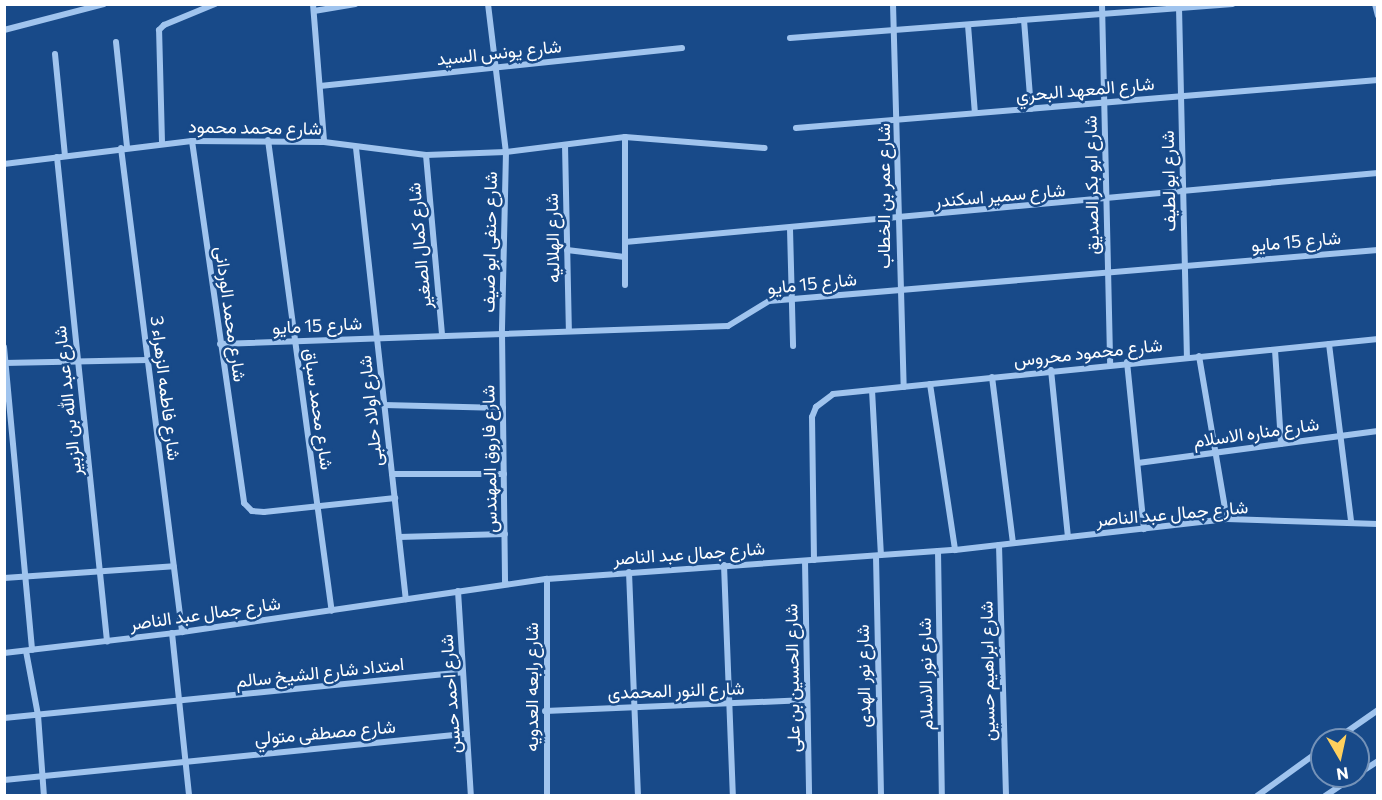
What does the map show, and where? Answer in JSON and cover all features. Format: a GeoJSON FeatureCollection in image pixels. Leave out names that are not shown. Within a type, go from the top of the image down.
{"type":"FeatureCollection","features":[{"type":"Feature","properties":{"kind":"street"},"geometry":{"type":"LineString","coordinates":[[4,30],[104,4]]}},
{"type":"Feature","properties":{"kind":"street"},"geometry":{"type":"LineString","coordinates":[[162,142],[159,30],[164,25],[214,4]]}},
{"type":"Feature","properties":{"kind":"street"},"geometry":{"type":"LineString","coordinates":[[324,141],[314,8],[356,4]]}},
{"type":"Feature","properties":{"kind":"street","name":"شارع حنفى ابو ضيف"},"geometry":{"type":"LineString","coordinates":[[488,4],[507,152],[502,333]]}},
{"type":"Feature","properties":{"kind":"street","name":"شارع عمر بن الخطاب"},"geometry":{"type":"LineString","coordinates":[[892,4],[899,120],[898,290],[903,387]]}},
{"type":"Feature","properties":{"kind":"street","name":"شارع ابو بكر الصديق"},"geometry":{"type":"LineString","coordinates":[[1102,4],[1110,364]]}},
{"type":"Feature","properties":{"kind":"street"},"geometry":{"type":"LineString","coordinates":[[790,38],[1233,4]]}},
{"type":"Feature","properties":{"kind":"street"},"geometry":{"type":"LineString","coordinates":[[1375,4],[1377,15]]}},
{"type":"Feature","properties":{"kind":"street","name":"شارع ابو لطيف"},"geometry":{"type":"LineString","coordinates":[[1179,7],[1187,357]]}},
{"type":"Feature","properties":{"kind":"street"},"geometry":{"type":"LineString","coordinates":[[1024,20],[1031,109]]}},
{"type":"Feature","properties":{"kind":"street"},"geometry":{"type":"LineString","coordinates":[[968,25],[975,113]]}},
{"type":"Feature","properties":{"kind":"street","name":"شارع فاطمه الزهراء 3"},"geometry":{"type":"LineString","coordinates":[[117,42],[124,148],[182,632]]}},
{"type":"Feature","properties":{"kind":"street","name":"شارع يونس السيد"},"geometry":{"type":"LineString","coordinates":[[320,86],[682,48]]}},
{"type":"Feature","properties":{"kind":"street"},"geometry":{"type":"LineString","coordinates":[[55,54],[65,156]]}},
{"type":"Feature","properties":{"kind":"street","name":"شارع المعهد البحري"},"geometry":{"type":"LineString","coordinates":[[796,128],[1377,80]]}},
{"type":"Feature","properties":{"kind":"street"},"geometry":{"type":"LineString","coordinates":[[625,137],[625,285]]}},
{"type":"Feature","properties":{"kind":"street","name":"شارع محمد محمود"},"geometry":{"type":"LineString","coordinates":[[4,164],[162,142],[192,141],[324,141],[356,148],[426,155],[507,152],[625,137],[765,148]]}},
{"type":"Feature","properties":{"kind":"street","name":"شارع محمد سباق"},"geometry":{"type":"LineString","coordinates":[[268,140],[332,611]]}},
{"type":"Feature","properties":{"kind":"street","name":"شارع محمد الوردانى"},"geometry":{"type":"LineString","coordinates":[[192,141],[240,491],[244,503],[252,511],[318,507]]}},
{"type":"Feature","properties":{"kind":"street","name":"شارع الهلاليه"},"geometry":{"type":"LineString","coordinates":[[565,145],[569,331]]}},
{"type":"Feature","properties":{"kind":"street","name":"شارع اولاد حلبى"},"geometry":{"type":"LineString","coordinates":[[356,148],[406,599]]}},
{"type":"Feature","properties":{"kind":"street","name":"شارع كمال الصغير"},"geometry":{"type":"LineString","coordinates":[[426,155],[442,335]]}},
{"type":"Feature","properties":{"kind":"street","name":"شارع عبد الله بن الزبير"},"geometry":{"type":"LineString","coordinates":[[57,157],[107,641]]}},
{"type":"Feature","properties":{"kind":"street","name":"شارع سمير اسكندر"},"geometry":{"type":"LineString","coordinates":[[625,242],[1107,200],[1377,173]]}},
{"type":"Feature","properties":{"kind":"street"},"geometry":{"type":"LineString","coordinates":[[790,229],[793,346]]}},
{"type":"Feature","properties":{"kind":"street"},"geometry":{"type":"LineString","coordinates":[[567,250],[625,257]]}},
{"type":"Feature","properties":{"kind":"street","name":"شارع 15 مايو"},"geometry":{"type":"LineString","coordinates":[[220,344],[729,326],[761,303],[792,299],[1377,250]]}},
{"type":"Feature","properties":{"kind":"street","name":"شارع فاروق المهندس"},"geometry":{"type":"LineString","coordinates":[[502,333],[505,584]]}},
{"type":"Feature","properties":{"kind":"street","name":"شارع محمود محروس"},"geometry":{"type":"LineString","coordinates":[[814,560],[812,417],[816,407],[833,394],[1127,362],[1377,339]]}},
{"type":"Feature","properties":{"kind":"street"},"geometry":{"type":"LineString","coordinates":[[1329,344],[1351,521]]}},
{"type":"Feature","properties":{"kind":"street"},"geometry":{"type":"LineString","coordinates":[[4,347],[27,577],[29,650],[38,715],[44,795]]}},
{"type":"Feature","properties":{"kind":"street"},"geometry":{"type":"LineString","coordinates":[[1275,350],[1281,444]]}},
{"type":"Feature","properties":{"kind":"street"},"geometry":{"type":"LineString","coordinates":[[1199,356],[1219,453],[1227,519]]}},
{"type":"Feature","properties":{"kind":"street"},"geometry":{"type":"LineString","coordinates":[[5,363],[148,360]]}},
{"type":"Feature","properties":{"kind":"street"},"geometry":{"type":"LineString","coordinates":[[1127,362],[1144,529]]}},
{"type":"Feature","properties":{"kind":"street"},"geometry":{"type":"LineString","coordinates":[[1051,370],[1068,537]]}},
{"type":"Feature","properties":{"kind":"street"},"geometry":{"type":"LineString","coordinates":[[992,377],[1013,543]]}},
{"type":"Feature","properties":{"kind":"street"},"geometry":{"type":"LineString","coordinates":[[930,384],[955,550]]}},
{"type":"Feature","properties":{"kind":"street","name":"شارع نور الهدى"},"geometry":{"type":"LineString","coordinates":[[872,390],[878,556],[881,795]]}},
{"type":"Feature","properties":{"kind":"street"},"geometry":{"type":"LineString","coordinates":[[384,405],[503,408]]}},
{"type":"Feature","properties":{"kind":"street","name":"شارع مناره الاسلام"},"geometry":{"type":"LineString","coordinates":[[1138,463],[1377,431]]}},
{"type":"Feature","properties":{"kind":"street"},"geometry":{"type":"LineString","coordinates":[[392,474],[504,474]]}},
{"type":"Feature","properties":{"kind":"street"},"geometry":{"type":"LineString","coordinates":[[318,507],[395,498]]}},
{"type":"Feature","properties":{"kind":"street","name":"شارع جمال عبد الناصر"},"geometry":{"type":"LineString","coordinates":[[4,653],[182,632],[547,579],[955,550],[1227,519],[1351,521],[1377,524]]}},
{"type":"Feature","properties":{"kind":"street"},"geometry":{"type":"LineString","coordinates":[[399,537],[505,534]]}},
{"type":"Feature","properties":{"kind":"street","name":"شارع ابراهيم حسين"},"geometry":{"type":"LineString","coordinates":[[999,545],[1006,795]]}},
{"type":"Feature","properties":{"kind":"street","name":"شارع نور الاسلام"},"geometry":{"type":"LineString","coordinates":[[938,551],[942,795]]}},
{"type":"Feature","properties":{"kind":"street","name":"شارع الحسين بن على"},"geometry":{"type":"LineString","coordinates":[[805,561],[809,795]]}},
{"type":"Feature","properties":{"kind":"street"},"geometry":{"type":"LineString","coordinates":[[4,578],[100,574],[174,566]]}},
{"type":"Feature","properties":{"kind":"street"},"geometry":{"type":"LineString","coordinates":[[724,566],[732,703],[733,795]]}},
{"type":"Feature","properties":{"kind":"street"},"geometry":{"type":"LineString","coordinates":[[629,572],[638,706],[638,795]]}},
{"type":"Feature","properties":{"kind":"street","name":"شارع رابعه العدويه"},"geometry":{"type":"LineString","coordinates":[[547,579],[545,711],[547,795]]}},
{"type":"Feature","properties":{"kind":"street","name":"شارع احمد حسن"},"geometry":{"type":"LineString","coordinates":[[458,591],[471,795]]}},
{"type":"Feature","properties":{"kind":"street"},"geometry":{"type":"LineString","coordinates":[[172,633],[189,795]]}},
{"type":"Feature","properties":{"kind":"street","name":"امتداد شارع الشيخ سالم"},"geometry":{"type":"LineString","coordinates":[[4,718],[179,703],[463,672]]}},
{"type":"Feature","properties":{"kind":"street","name":"شارع النور المحمدى"},"geometry":{"type":"LineString","coordinates":[[545,711],[807,700]]}},
{"type":"Feature","properties":{"kind":"street"},"geometry":{"type":"LineString","coordinates":[[1352,728],[1377,710]]}},
{"type":"Feature","properties":{"kind":"street","name":"شارع مصطفى متولي"},"geometry":{"type":"LineString","coordinates":[[4,780],[185,759],[467,734]]}},
{"type":"Feature","properties":{"kind":"street"},"geometry":{"type":"LineString","coordinates":[[1257,795],[1310,757]]}}]}
